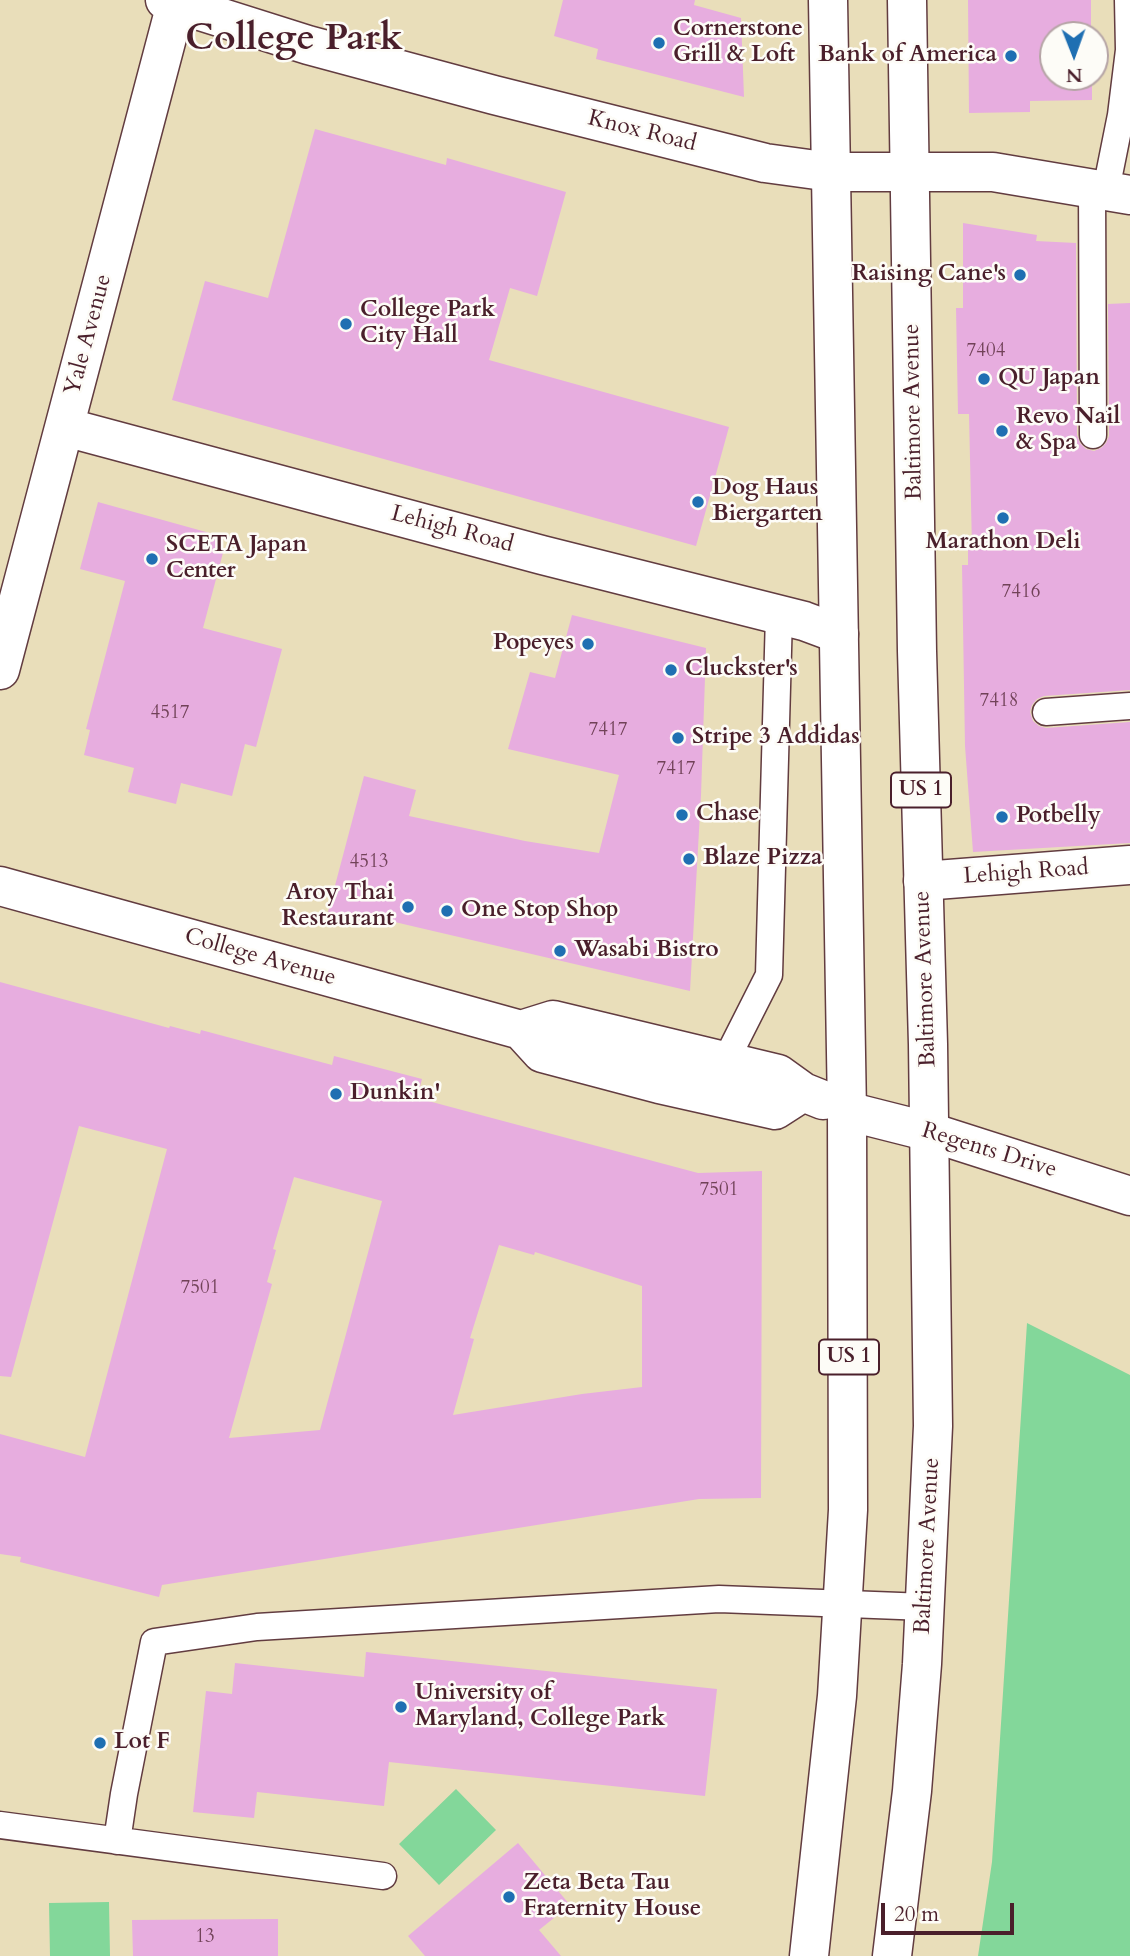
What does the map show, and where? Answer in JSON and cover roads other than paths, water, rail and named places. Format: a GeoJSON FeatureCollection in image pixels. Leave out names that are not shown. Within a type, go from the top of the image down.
{"type":"FeatureCollection","features":[{"type":"Feature","properties":{"kind":"street","name":"US 1"},"geometry":{"type":"LineString","coordinates":[[809,1956],[837,1696],[848,1497],[847,1111],[828,0]]}},
{"type":"Feature","properties":{"kind":"street","name":"Baltimore Avenue"},"geometry":{"type":"LineString","coordinates":[[892,1956],[912,1791],[926,1607],[933,1426],[930,1132],[908,171],[907,0]]}},
{"type":"Feature","properties":{"kind":"street","name":"Knox Road"},"geometry":{"type":"LineString","coordinates":[[173,1],[308,45],[765,163],[831,172],[993,172],[1113,192]]}},
{"type":"Feature","properties":{"kind":"street","name":"Yale Avenue"},"geometry":{"type":"LineString","coordinates":[[0,670],[173,1]]}},
{"type":"Feature","properties":{"kind":"street","name":"Lehigh Road"},"geometry":{"type":"LineString","coordinates":[[65,427],[541,555],[779,615],[839,634]]}},
{"type":"Feature","properties":{"kind":"street","name":"Lehigh Road"},"geometry":{"type":"LineString","coordinates":[[923,881],[1130,865]]}},
{"type":"Feature","properties":{"kind":"street","name":"College Avenue"},"geometry":{"type":"LineString","coordinates":[[0,886],[521,1030],[542,1053],[659,1084],[775,1110],[803,1092]]}},
{"type":"Feature","properties":{"kind":"street"},"geometry":{"type":"LineString","coordinates":[[521,1030],[552,1020],[778,1074],[803,1092],[847,1111]]}},
{"type":"Feature","properties":{"kind":"street","name":"Regents Drive"},"geometry":{"type":"LineString","coordinates":[[847,1111],[930,1132],[1130,1196]]}},
{"type":"Feature","properties":{"kind":"lane"},"geometry":{"type":"LineString","coordinates":[[1093,435],[1113,192],[1129,50],[1128,0]]}},
{"type":"Feature","properties":{"kind":"lane"},"geometry":{"type":"LineString","coordinates":[[1113,192],[1130,156]]}},
{"type":"Feature","properties":{"kind":"lane"},"geometry":{"type":"LineString","coordinates":[[725,1062],[769,975],[779,615]]}},
{"type":"Feature","properties":{"kind":"lane"},"geometry":{"type":"LineString","coordinates":[[1046,712],[1130,706]]}},
{"type":"Feature","properties":{"kind":"lane"},"geometry":{"type":"LineString","coordinates":[[117,1841],[154,1642],[257,1627],[705,1600],[926,1607]]}},
{"type":"Feature","properties":{"kind":"lane"},"geometry":{"type":"LineString","coordinates":[[0,1825],[383,1876]]}},
{"type":"Feature","properties":{"kind":"place","name":"Cornerstone Grill & Loft"},"geometry":{"type":"Point","coordinates":[659,43]}},
{"type":"Feature","properties":{"kind":"place","name":"Bank of America"},"geometry":{"type":"Point","coordinates":[1011,56]}},
{"type":"Feature","properties":{"kind":"place","name":"Raising Cane's"},"geometry":{"type":"Point","coordinates":[1020,275]}},
{"type":"Feature","properties":{"kind":"place","name":"College Park City Hall"},"geometry":{"type":"Point","coordinates":[346,324]}},
{"type":"Feature","properties":{"kind":"place","name":"QU Japan"},"geometry":{"type":"Point","coordinates":[984,379]}},
{"type":"Feature","properties":{"kind":"place","name":"Revo Nail & Spa"},"geometry":{"type":"Point","coordinates":[1002,431]}},
{"type":"Feature","properties":{"kind":"place","name":"Dog Haus Biergarten"},"geometry":{"type":"Point","coordinates":[698,502]}},
{"type":"Feature","properties":{"kind":"place","name":"Marathon Deli"},"geometry":{"type":"Point","coordinates":[1003,518]}},
{"type":"Feature","properties":{"kind":"place","name":"SCETA Japan Center"},"geometry":{"type":"Point","coordinates":[152,559]}},
{"type":"Feature","properties":{"kind":"place","name":"Popeyes"},"geometry":{"type":"Point","coordinates":[588,644]}},
{"type":"Feature","properties":{"kind":"place","name":"Cluckster's"},"geometry":{"type":"Point","coordinates":[671,670]}},
{"type":"Feature","properties":{"kind":"place","name":"Stripe 3 Addidas"},"geometry":{"type":"Point","coordinates":[678,738]}},
{"type":"Feature","properties":{"kind":"place","name":"Chase"},"geometry":{"type":"Point","coordinates":[682,815]}},
{"type":"Feature","properties":{"kind":"place","name":"Potbelly"},"geometry":{"type":"Point","coordinates":[1002,817]}},
{"type":"Feature","properties":{"kind":"place","name":"Blaze Pizza"},"geometry":{"type":"Point","coordinates":[689,859]}},
{"type":"Feature","properties":{"kind":"place","name":"Aroy Thai Restaurant"},"geometry":{"type":"Point","coordinates":[408,907]}},
{"type":"Feature","properties":{"kind":"place","name":"One Stop Shop"},"geometry":{"type":"Point","coordinates":[447,911]}},
{"type":"Feature","properties":{"kind":"place","name":"Wasabi Bistro"},"geometry":{"type":"Point","coordinates":[560,951]}},
{"type":"Feature","properties":{"kind":"place","name":"Dunkin'"},"geometry":{"type":"Point","coordinates":[336,1094]}},
{"type":"Feature","properties":{"kind":"place","name":"University of Maryland, College Park"},"geometry":{"type":"Point","coordinates":[401,1707]}},
{"type":"Feature","properties":{"kind":"place","name":"Lot F"},"geometry":{"type":"Point","coordinates":[100,1743]}},
{"type":"Feature","properties":{"kind":"place","name":"Zeta Beta Tau Fraternity House"},"geometry":{"type":"Point","coordinates":[509,1897]}},
{"type":"Feature","properties":{"kind":"district","name":"College Park"},"geometry":{"type":"Point","coordinates":[294,40]}}]}
